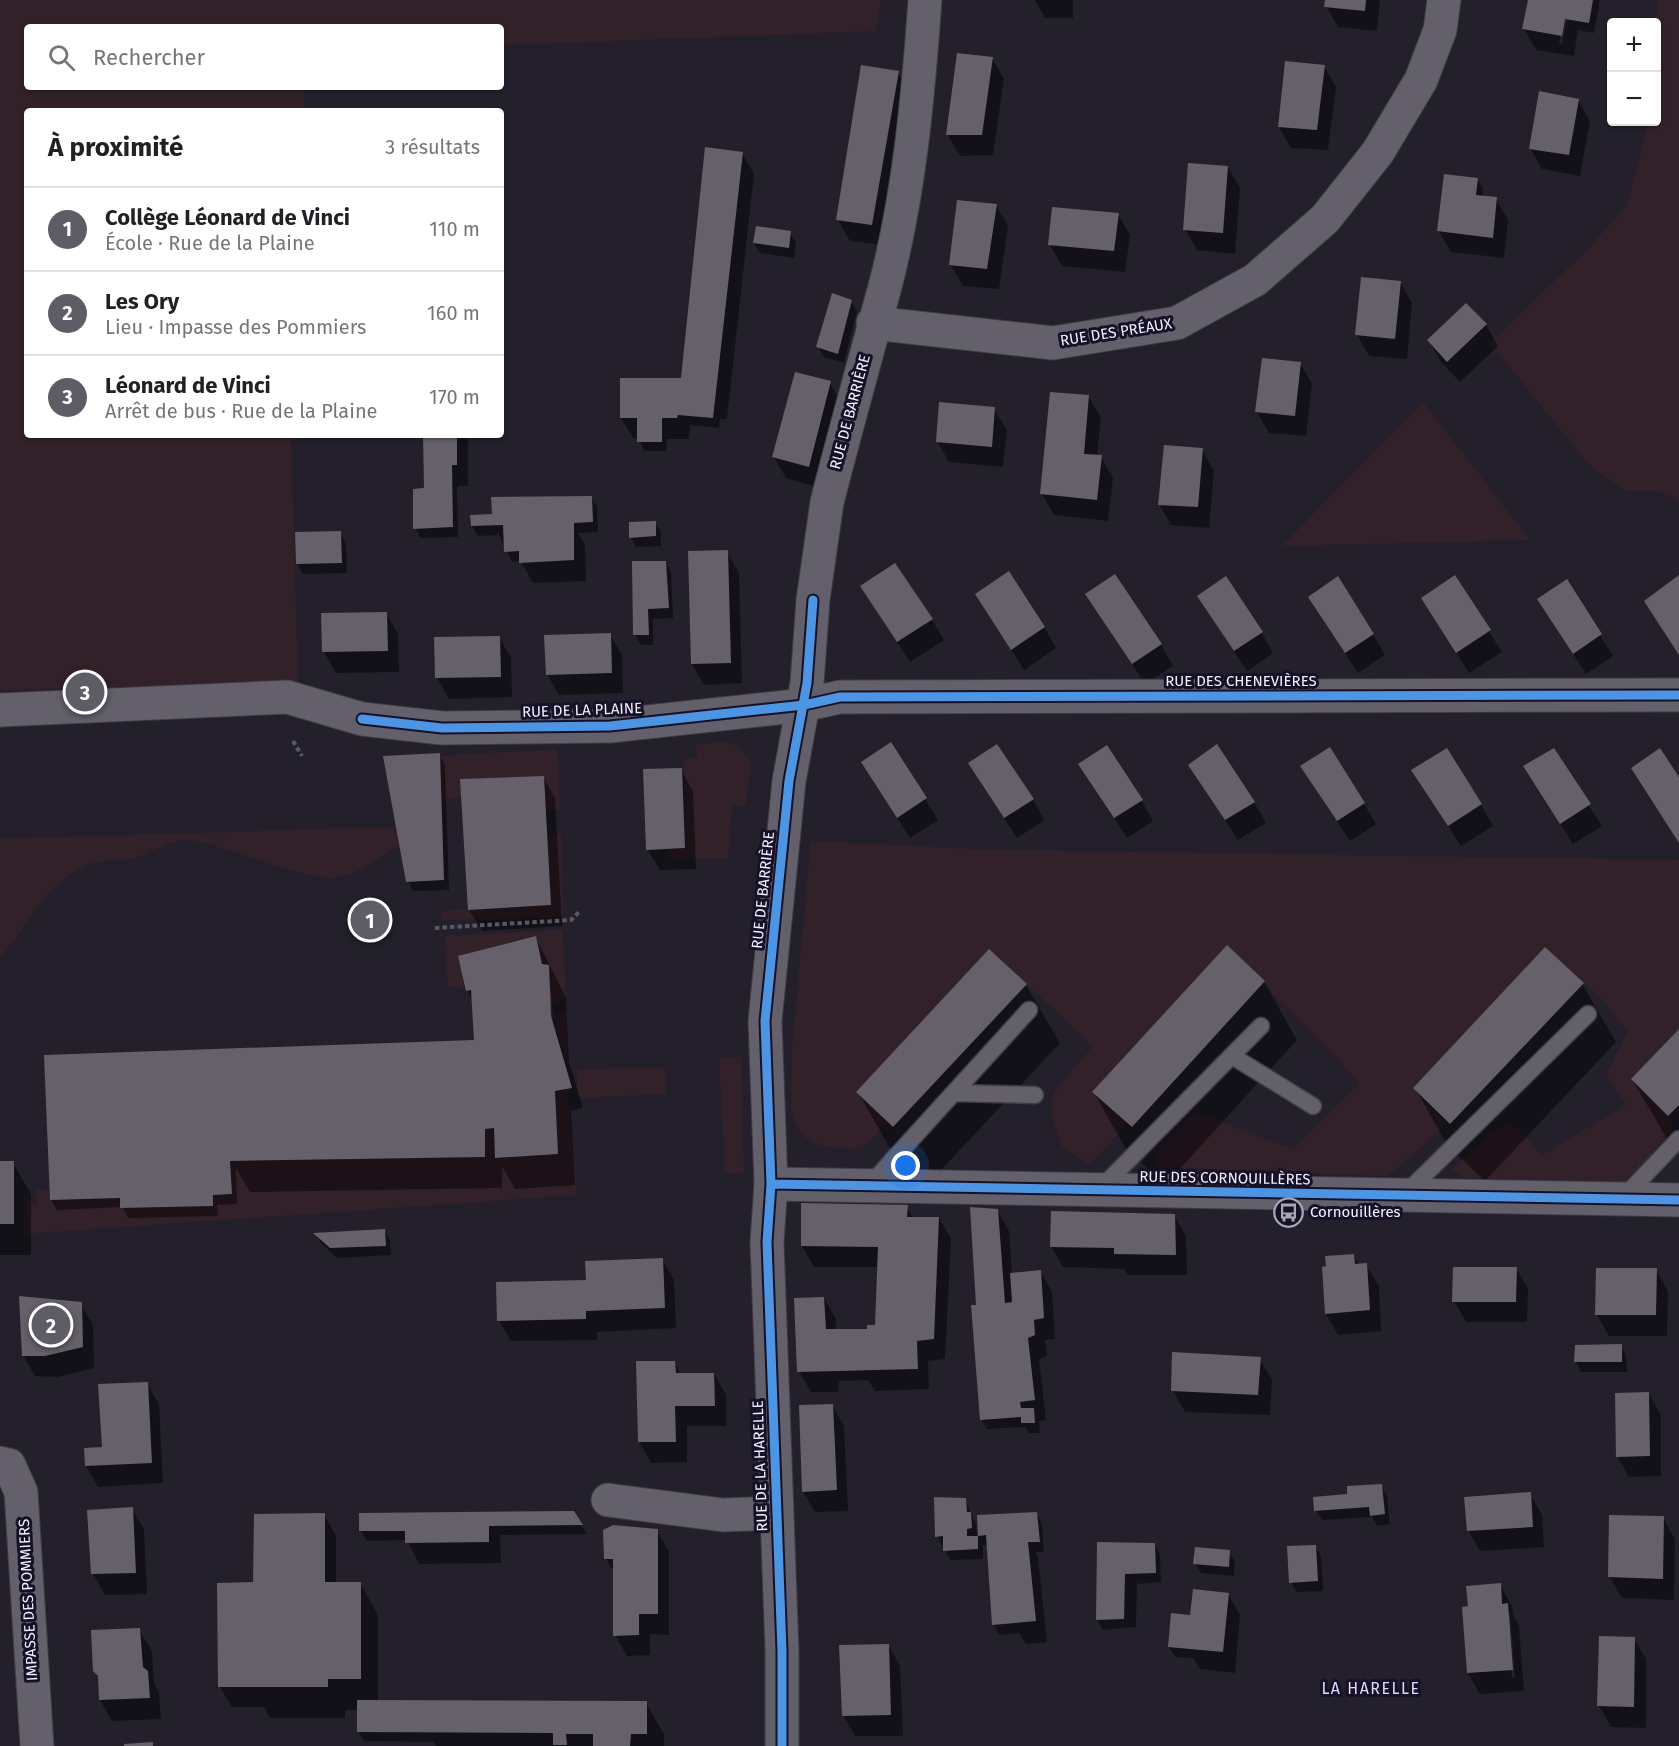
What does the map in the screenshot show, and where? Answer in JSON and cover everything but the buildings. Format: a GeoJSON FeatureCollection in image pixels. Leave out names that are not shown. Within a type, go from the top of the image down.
{"type":"FeatureCollection","features":[{"type":"Feature","properties":{"kind":"street","name":"RUE DE BARRIÈRE"},"geometry":{"type":"LineString","coordinates":[[771,1184],[765,1022],[789,781],[804,705],[813,600],[827,502],[873,323],[883,294],[908,173],[919,81],[925,0]]}},
{"type":"Feature","properties":{"kind":"street","name":"RUE DES PRÉAUX"},"geometry":{"type":"LineString","coordinates":[[873,323],[1053,343],[1177,323],[1255,280],[1325,219],[1378,152],[1421,80],[1440,30],[1444,0]]}},
{"type":"Feature","properties":{"kind":"street","name":"RUE DES CHENEVIÈRES"},"geometry":{"type":"LineString","coordinates":[[804,705],[840,696],[1679,695]]}},
{"type":"Feature","properties":{"kind":"street","name":"RUE DE LA PLAINE"},"geometry":{"type":"LineString","coordinates":[[0,710],[287,697],[362,719],[454,728],[610,726],[804,705]]}},
{"type":"Feature","properties":{"kind":"street","name":"RUE DES CORNOUILLÈRES"},"geometry":{"type":"LineString","coordinates":[[771,1184],[1403,1197],[1679,1200]]}},
{"type":"Feature","properties":{"kind":"street","name":"RUE DE LA HARELLE"},"geometry":{"type":"LineString","coordinates":[[771,1184],[767,1242],[782,1651],[782,1746]]}},
{"type":"Feature","properties":{"kind":"street","name":"IMPASSE DES POMMIERS"},"geometry":{"type":"LineString","coordinates":[[0,1463],[9,1465],[21,1492],[37,1746]]}},
{"type":"Feature","properties":{"kind":"street"},"geometry":{"type":"LineString","coordinates":[[608,1500],[723,1515],[776,1513]]}},
{"type":"Feature","properties":{"kind":"lane"},"geometry":{"type":"LineString","coordinates":[[868,1186],[1029,1010]]}},
{"type":"Feature","properties":{"kind":"lane"},"geometry":{"type":"LineString","coordinates":[[1403,1197],[1588,1014]]}},
{"type":"Feature","properties":{"kind":"lane"},"geometry":{"type":"LineString","coordinates":[[1097,1191],[1261,1026]]}},
{"type":"Feature","properties":{"kind":"lane"},"geometry":{"type":"LineString","coordinates":[[1232,1056],[1313,1106]]}},
{"type":"Feature","properties":{"kind":"lane"},"geometry":{"type":"LineString","coordinates":[[954,1093],[1035,1095]]}},
{"type":"Feature","properties":{"kind":"lane"},"geometry":{"type":"LineString","coordinates":[[1622,1200],[1679,1139]]}},
{"type":"Feature","properties":{"kind":"path"},"geometry":{"type":"LineString","coordinates":[[293,741],[302,756]]}},
{"type":"Feature","properties":{"kind":"path"},"geometry":{"type":"LineString","coordinates":[[435,928],[571,920],[579,912]]}},
{"type":"Feature","properties":{"kind":"shaded area"},"geometry":{"type":"Polygon","coordinates":[[[0,0],[881,0],[876,31],[504,45],[504,24],[24,24],[24,90],[305,90],[304,108],[24,108],[24,438],[291,438],[298,683],[0,690],[0,0]]]}},
{"type":"Feature","properties":{"kind":"shaded area"},"geometry":{"type":"Polygon","coordinates":[[[1659,0],[1679,0],[1679,501],[1659,491],[1628,491],[1592,468],[1490,343],[1589,248],[1627,205],[1648,126],[1661,126],[1661,18],[1656,18],[1659,0]]]}},
{"type":"Feature","properties":{"kind":"shaded area"},"geometry":{"type":"Polygon","coordinates":[[[1423,402],[1530,540],[1282,546],[1423,402]]]}},
{"type":"Feature","properties":{"kind":"shaded area"},"geometry":{"type":"Polygon","coordinates":[[[729,742],[743,751],[751,763],[746,805],[732,806],[728,858],[669,860],[669,849],[685,848],[684,759],[697,758],[696,744],[729,742]]]}},
{"type":"Feature","properties":{"kind":"shaded area"},"geometry":{"type":"Polygon","coordinates":[[[557,749],[560,810],[546,811],[544,776],[461,779],[462,797],[442,798],[440,756],[557,749]]]}},
{"type":"Feature","properties":{"kind":"shaded area"},"geometry":{"type":"Polygon","coordinates":[[[396,827],[400,845],[351,873],[330,878],[291,870],[190,840],[176,841],[134,858],[88,864],[70,875],[49,893],[0,958],[0,839],[396,827]]]}},
{"type":"Feature","properties":{"kind":"shaded area"},"geometry":{"type":"Polygon","coordinates":[[[561,834],[563,917],[442,920],[442,911],[550,905],[547,835],[561,834]]]}},
{"type":"Feature","properties":{"kind":"shaded area"},"geometry":{"type":"Polygon","coordinates":[[[811,841],[991,850],[1679,860],[1679,1029],[1631,1079],[1668,1116],[1673,1127],[1629,1183],[1465,1178],[1451,1170],[1491,1132],[1508,1123],[1519,1129],[1542,1155],[1626,1105],[1606,1074],[1628,1032],[1605,1003],[1545,947],[1413,1088],[1446,1123],[1422,1147],[1387,1176],[1157,1167],[1156,1152],[1196,1112],[1292,1149],[1359,1084],[1336,1056],[1273,994],[1265,981],[1227,946],[1092,1092],[1128,1123],[1088,1164],[1062,1147],[1052,1116],[1051,1102],[1054,1092],[1093,1046],[989,949],[856,1092],[889,1122],[860,1150],[822,1146],[804,1137],[795,1124],[791,1110],[792,1050],[811,841]]]}},
{"type":"Feature","properties":{"kind":"shaded area"},"geometry":{"type":"Polygon","coordinates":[[[563,930],[566,999],[550,1004],[536,936],[459,956],[465,988],[448,986],[445,936],[563,930]]]}},
{"type":"Feature","properties":{"kind":"shaded area"},"geometry":{"type":"Polygon","coordinates":[[[567,1011],[568,1064],[551,1016],[567,1011]]]}},
{"type":"Feature","properties":{"kind":"shaded area"},"geometry":{"type":"Polygon","coordinates":[[[741,1057],[744,1173],[725,1173],[719,1058],[741,1057]]]}},
{"type":"Feature","properties":{"kind":"shaded area"},"geometry":{"type":"Polygon","coordinates":[[[665,1067],[666,1094],[578,1098],[577,1070],[665,1067]]]}},
{"type":"Feature","properties":{"kind":"shaded area"},"geometry":{"type":"Polygon","coordinates":[[[568,1089],[577,1195],[23,1234],[25,1194],[37,1208],[36,1188],[49,1192],[50,1200],[120,1198],[121,1208],[213,1206],[213,1195],[232,1194],[230,1161],[485,1157],[485,1129],[494,1128],[496,1158],[557,1154],[555,1091],[568,1089]]]}},
{"type":"Feature","properties":{"kind":"cycle path"},"geometry":{"type":"LineString","coordinates":[[782,1746],[782,1651],[767,1242],[771,1184],[765,1021],[789,781],[807,683],[813,600]]}},
{"type":"Feature","properties":{"kind":"cycle path"},"geometry":{"type":"LineString","coordinates":[[362,719],[442,728],[610,726],[804,705],[840,697],[1679,695]]}},
{"type":"Feature","properties":{"kind":"cycle path"},"geometry":{"type":"LineString","coordinates":[[771,1184],[1679,1200]]}},
{"type":"Feature","properties":{"kind":"place","name":"Léonard de Vinci"},"geometry":{"type":"Point","coordinates":[85,692]}},
{"type":"Feature","properties":{"kind":"place","name":"Collège Léonard de Vinci"},"geometry":{"type":"Point","coordinates":[370,920]}},
{"type":"Feature","properties":{"kind":"place","name":"Cornouillères"},"geometry":{"type":"Point","coordinates":[1289,1212]}},
{"type":"Feature","properties":{"kind":"place","name":"Les Ory"},"geometry":{"type":"Point","coordinates":[51,1325]}},
{"type":"Feature","properties":{"kind":"district","name":"LA HARELLE"},"geometry":{"type":"Point","coordinates":[1371,1688]}}]}
